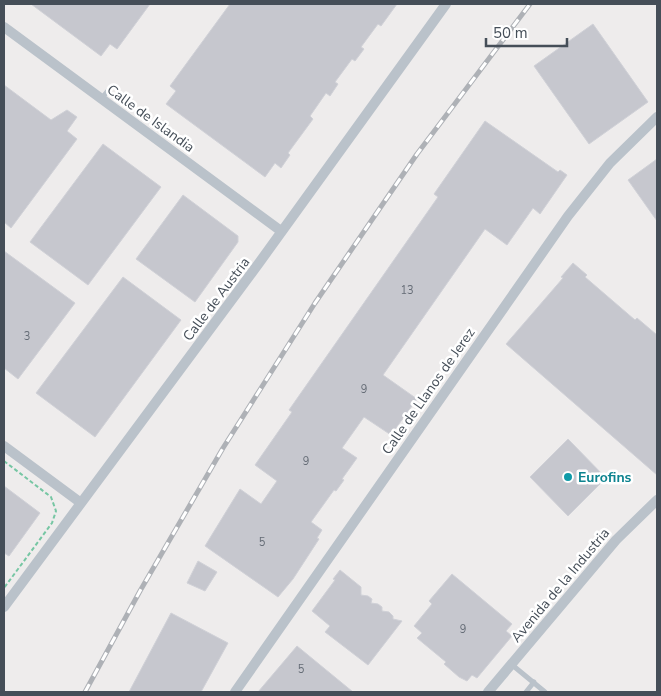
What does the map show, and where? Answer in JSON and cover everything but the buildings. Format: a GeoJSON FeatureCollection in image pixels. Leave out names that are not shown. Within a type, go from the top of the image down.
{"type":"FeatureCollection","features":[{"type":"Feature","properties":{"kind":"street","name":"Calle de Austria"},"geometry":{"type":"LineString","coordinates":[[4,607],[309,195],[446,4]]}},
{"type":"Feature","properties":{"kind":"street","name":"Calle de Islandia"},"geometry":{"type":"LineString","coordinates":[[4,27],[281,231]]}},
{"type":"Feature","properties":{"kind":"street","name":"Calle de Llanos de Jerez"},"geometry":{"type":"LineString","coordinates":[[235,692],[568,216],[610,163],[657,117]]}},
{"type":"Feature","properties":{"kind":"street"},"geometry":{"type":"LineString","coordinates":[[4,446],[81,503]]}},
{"type":"Feature","properties":{"kind":"street","name":"Avenida de la Industria"},"geometry":{"type":"LineString","coordinates":[[488,692],[616,540],[657,500]]}},
{"type":"Feature","properties":{"kind":"lane"},"geometry":{"type":"LineString","coordinates":[[101,99],[111,87]]}},
{"type":"Feature","properties":{"kind":"lane"},"geometry":{"type":"LineString","coordinates":[[511,664],[546,692]]}},
{"type":"Feature","properties":{"kind":"lane"},"geometry":{"type":"LineString","coordinates":[[526,692],[534,682]]}},
{"type":"Feature","properties":{"kind":"path"},"geometry":{"type":"LineString","coordinates":[[4,462],[51,497],[56,511],[52,523],[4,588]]}},
{"type":"Feature","properties":{"kind":"railway"},"geometry":{"type":"LineString","coordinates":[[85,692],[140,591],[223,448],[315,303],[417,154],[530,4]]}},
{"type":"Feature","properties":{"kind":"place","name":"Eurofins"},"geometry":{"type":"Point","coordinates":[568,477]}}]}
